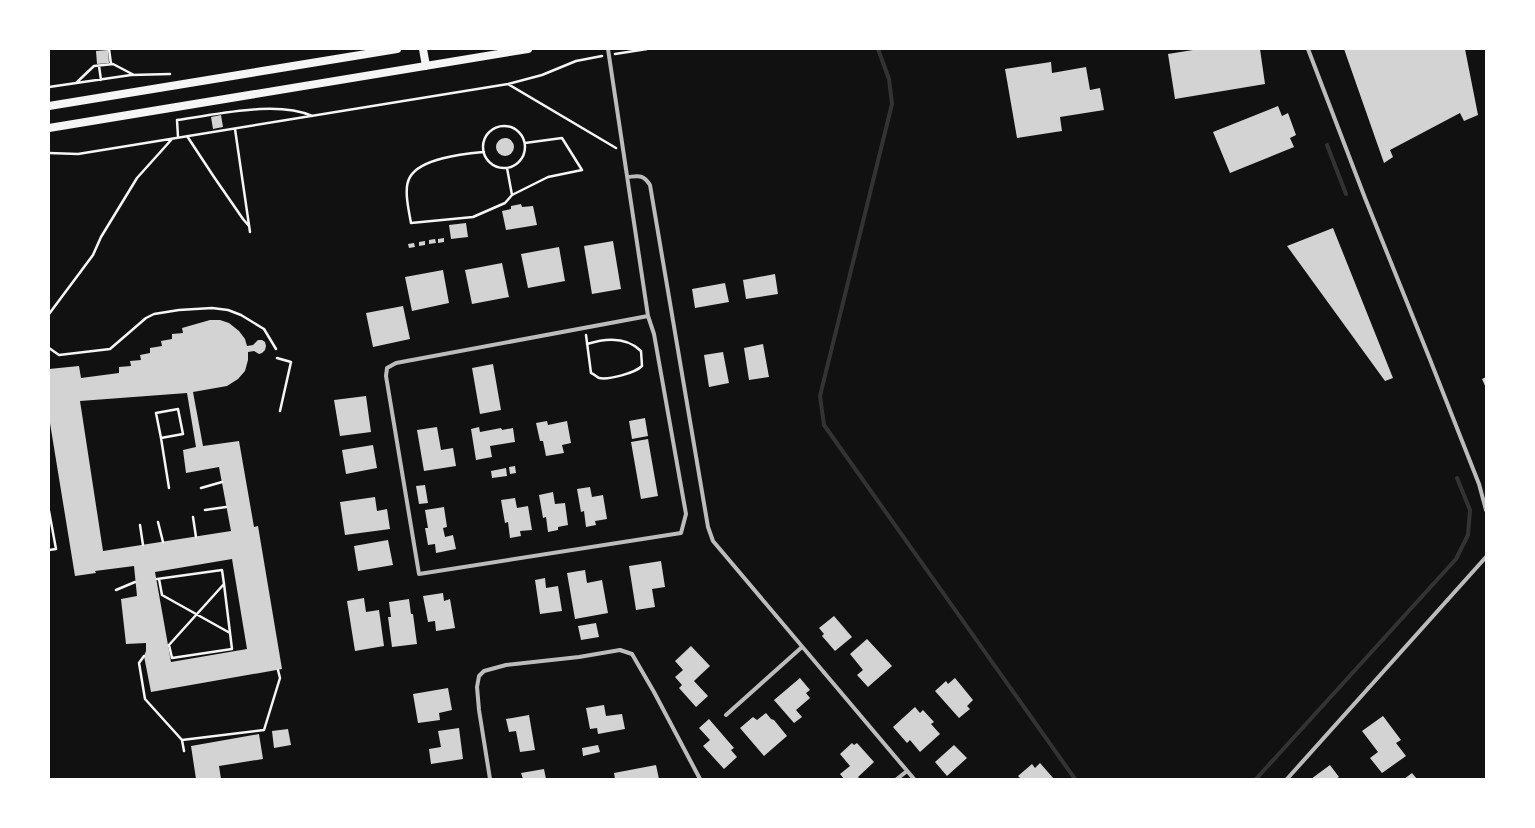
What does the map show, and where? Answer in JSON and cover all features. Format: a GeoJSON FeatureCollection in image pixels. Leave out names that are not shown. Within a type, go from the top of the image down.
{"type":"FeatureCollection","features":[{"type":"Feature","properties":{"kind":"main road"},"geometry":{"type":"LineString","coordinates":[[49,106],[397,49]]}},
{"type":"Feature","properties":{"kind":"main road"},"geometry":{"type":"LineString","coordinates":[[423,49],[426,66]]}},
{"type":"Feature","properties":{"kind":"main road"},"geometry":{"type":"LineString","coordinates":[[49,128],[528,49]]}},
{"type":"Feature","properties":{"kind":"street"},"geometry":{"type":"LineString","coordinates":[[608,49],[648,316],[654,334],[686,514],[681,533],[419,574],[386,376],[387,368],[396,363],[648,316]]}},
{"type":"Feature","properties":{"kind":"street"},"geometry":{"type":"LineString","coordinates":[[1308,49],[1362,191],[1479,484],[1486,510]]}},
{"type":"Feature","properties":{"kind":"street"},"geometry":{"type":"LineString","coordinates":[[628,177],[640,176],[645,178],[650,185],[708,527],[713,541],[914,779]]}},
{"type":"Feature","properties":{"kind":"street"},"geometry":{"type":"LineString","coordinates":[[1287,779],[1486,556]]}},
{"type":"Feature","properties":{"kind":"street"},"geometry":{"type":"LineString","coordinates":[[726,715],[802,648]]}},
{"type":"Feature","properties":{"kind":"street"},"geometry":{"type":"LineString","coordinates":[[490,779],[479,710],[478,694],[479,676],[484,670],[506,665],[579,657],[620,650],[632,654],[700,779]]}},
{"type":"Feature","properties":{"kind":"street"},"geometry":{"type":"LineString","coordinates":[[897,779],[906,770]]}},
{"type":"Feature","properties":{"kind":"path"},"geometry":{"type":"LineString","coordinates":[[109,49],[111,64]]}},
{"type":"Feature","properties":{"kind":"path"},"geometry":{"type":"LineString","coordinates":[[49,153],[78,154],[508,84],[542,75],[576,61],[647,49]]}},
{"type":"Feature","properties":{"kind":"path"},"geometry":{"type":"LineString","coordinates":[[76,83],[94,66],[113,64],[134,75]]}},
{"type":"Feature","properties":{"kind":"path"},"geometry":{"type":"LineString","coordinates":[[99,66],[100,80]]}},
{"type":"Feature","properties":{"kind":"path"},"geometry":{"type":"LineString","coordinates":[[49,87],[134,75],[170,74]]}},
{"type":"Feature","properties":{"kind":"path"},"geometry":{"type":"LineString","coordinates":[[508,84],[624,153]]}},
{"type":"Feature","properties":{"kind":"path"},"geometry":{"type":"LineString","coordinates":[[177,120],[268,108],[302,112],[312,116]]}},
{"type":"Feature","properties":{"kind":"path"},"geometry":{"type":"LineString","coordinates":[[177,116],[178,137]]}},
{"type":"Feature","properties":{"kind":"path"},"geometry":{"type":"LineString","coordinates":[[510,127],[520,134],[525,143],[523,157],[519,162],[507,168],[495,166],[486,158],[484,152],[485,140],[492,130],[498,128],[510,127]]}},
{"type":"Feature","properties":{"kind":"path"},"geometry":{"type":"LineString","coordinates":[[236,129],[250,232]]}},
{"type":"Feature","properties":{"kind":"path"},"geometry":{"type":"LineString","coordinates":[[188,136],[214,178],[249,226]]}},
{"type":"Feature","properties":{"kind":"path"},"geometry":{"type":"LineString","coordinates":[[484,152],[456,155],[434,161],[418,168],[409,178],[406,195],[411,223],[473,217],[505,203],[512,195],[548,176],[582,170],[562,138],[525,143]]}},
{"type":"Feature","properties":{"kind":"path"},"geometry":{"type":"LineString","coordinates":[[49,314],[93,255],[101,237],[137,178],[172,139]]}},
{"type":"Feature","properties":{"kind":"path"},"geometry":{"type":"LineString","coordinates":[[507,168],[512,195]]}},
{"type":"Feature","properties":{"kind":"path"},"geometry":{"type":"LineString","coordinates":[[49,348],[59,355],[110,349],[146,318],[154,314],[178,310],[212,308],[228,310],[241,315],[264,329],[276,349]]}},
{"type":"Feature","properties":{"kind":"path"},"geometry":{"type":"LineString","coordinates":[[585,328],[587,344],[591,373],[599,378],[608,378],[630,373],[642,366],[642,351],[630,342],[608,340],[587,344]]}},
{"type":"Feature","properties":{"kind":"path"},"geometry":{"type":"LineString","coordinates":[[277,358],[291,362],[280,411]]}},
{"type":"Feature","properties":{"kind":"path"},"geometry":{"type":"LineString","coordinates":[[161,438],[183,434],[178,409],[156,412],[169,488]]}},
{"type":"Feature","properties":{"kind":"path"},"geometry":{"type":"LineString","coordinates":[[201,488],[222,482]]}},
{"type":"Feature","properties":{"kind":"path"},"geometry":{"type":"LineString","coordinates":[[205,510],[226,507]]}},
{"type":"Feature","properties":{"kind":"path"},"geometry":{"type":"LineString","coordinates":[[49,511],[56,549],[49,550]]}},
{"type":"Feature","properties":{"kind":"path"},"geometry":{"type":"LineString","coordinates":[[193,517],[196,537]]}},
{"type":"Feature","properties":{"kind":"path"},"geometry":{"type":"LineString","coordinates":[[158,522],[163,542]]}},
{"type":"Feature","properties":{"kind":"path"},"geometry":{"type":"LineString","coordinates":[[140,525],[143,545]]}},
{"type":"Feature","properties":{"kind":"path"},"geometry":{"type":"LineString","coordinates":[[224,584],[197,615],[169,645],[172,658],[232,649],[224,584],[222,570],[158,579],[162,594],[197,615],[230,633]]}},
{"type":"Feature","properties":{"kind":"path"},"geometry":{"type":"LineString","coordinates":[[116,590],[135,582]]}},
{"type":"Feature","properties":{"kind":"path"},"geometry":{"type":"LineString","coordinates":[[144,656],[139,663],[145,699],[182,740],[184,751]]}},
{"type":"Feature","properties":{"kind":"path"},"geometry":{"type":"LineString","coordinates":[[182,740],[264,730],[280,678],[278,670]]}},
{"type":"Feature","properties":{"kind":"building"},"geometry":{"type":"Polygon","coordinates":[[[1199,49],[1260,49],[1265,84],[1175,99],[1168,54],[1199,49]]]}},
{"type":"Feature","properties":{"kind":"building"},"geometry":{"type":"Polygon","coordinates":[[[1344,49],[1465,49],[1478,115],[1464,121],[1460,113],[1390,150],[1393,157],[1384,163],[1344,49]]]}},
{"type":"Feature","properties":{"kind":"building"},"geometry":{"type":"Polygon","coordinates":[[[108,50],[109,63],[97,64],[96,51],[108,50]]]}},
{"type":"Feature","properties":{"kind":"building"},"geometry":{"type":"Polygon","coordinates":[[[1051,62],[1052,73],[1086,67],[1090,90],[1100,88],[1104,110],[1060,117],[1062,131],[1017,138],[1005,69],[1051,62]]]}},
{"type":"Feature","properties":{"kind":"building"},"geometry":{"type":"Polygon","coordinates":[[[1278,106],[1282,116],[1288,113],[1296,135],[1290,138],[1294,147],[1230,173],[1213,132],[1278,106]]]}},
{"type":"Feature","properties":{"kind":"building"},"geometry":{"type":"Polygon","coordinates":[[[221,115],[223,127],[213,129],[211,117],[221,115]]]}},
{"type":"Feature","properties":{"kind":"building"},"geometry":{"type":"Polygon","coordinates":[[[505,138],[511,141],[514,147],[511,153],[505,156],[499,153],[496,147],[499,141],[505,138]]]}},
{"type":"Feature","properties":{"kind":"building"},"geometry":{"type":"Polygon","coordinates":[[[521,204],[522,207],[533,206],[537,225],[506,230],[502,211],[511,209],[511,206],[521,204]]]}},
{"type":"Feature","properties":{"kind":"building"},"geometry":{"type":"Polygon","coordinates":[[[466,223],[468,237],[451,239],[449,225],[466,223]]]}},
{"type":"Feature","properties":{"kind":"building"},"geometry":{"type":"Polygon","coordinates":[[[1333,228],[1393,378],[1385,381],[1287,246],[1333,228]]]}},
{"type":"Feature","properties":{"kind":"building"},"geometry":{"type":"Polygon","coordinates":[[[444,238],[444,242],[438,243],[438,239],[444,238]]]}},
{"type":"Feature","properties":{"kind":"building"},"geometry":{"type":"Polygon","coordinates":[[[435,239],[436,243],[429,244],[429,240],[435,239]]]}},
{"type":"Feature","properties":{"kind":"building"},"geometry":{"type":"Polygon","coordinates":[[[425,241],[425,245],[419,246],[419,242],[425,241]]]}},
{"type":"Feature","properties":{"kind":"building"},"geometry":{"type":"Polygon","coordinates":[[[613,241],[621,289],[592,294],[584,246],[613,241]]]}},
{"type":"Feature","properties":{"kind":"building"},"geometry":{"type":"Polygon","coordinates":[[[414,243],[415,247],[409,248],[408,244],[414,243]]]}},
{"type":"Feature","properties":{"kind":"building"},"geometry":{"type":"Polygon","coordinates":[[[559,247],[565,281],[528,288],[521,254],[559,247]]]}},
{"type":"Feature","properties":{"kind":"building"},"geometry":{"type":"Polygon","coordinates":[[[502,263],[509,297],[472,304],[465,270],[502,263]]]}},
{"type":"Feature","properties":{"kind":"building"},"geometry":{"type":"Polygon","coordinates":[[[443,270],[449,303],[412,311],[405,277],[443,270]]]}},
{"type":"Feature","properties":{"kind":"building"},"geometry":{"type":"Polygon","coordinates":[[[775,274],[778,294],[746,299],[743,280],[775,274]]]}},
{"type":"Feature","properties":{"kind":"building"},"geometry":{"type":"Polygon","coordinates":[[[725,283],[729,302],[695,308],[692,289],[725,283]]]}},
{"type":"Feature","properties":{"kind":"building"},"geometry":{"type":"Polygon","coordinates":[[[403,306],[410,339],[373,347],[366,313],[403,306]]]}},
{"type":"Feature","properties":{"kind":"building"},"geometry":{"type":"Polygon","coordinates":[[[210,320],[220,320],[229,323],[239,331],[245,339],[247,346],[253,345],[258,340],[265,342],[265,350],[262,353],[259,354],[254,351],[248,352],[248,360],[245,371],[238,379],[227,386],[193,392],[203,446],[239,441],[254,527],[258,526],[282,669],[151,692],[144,656],[146,651],[146,643],[126,644],[121,599],[137,596],[134,566],[95,571],[96,573],[75,576],[49,417],[49,369],[79,366],[81,378],[119,373],[119,367],[131,366],[130,361],[141,360],[140,355],[150,353],[150,348],[162,346],[161,341],[172,339],[172,334],[183,333],[182,328],[210,320]],[[187,393],[80,401],[103,551],[231,531],[219,467],[186,473],[183,450],[196,447],[187,393]],[[232,559],[155,572],[171,662],[247,649],[232,559]]]}},
{"type":"Feature","properties":{"kind":"building"},"geometry":{"type":"Polygon","coordinates":[[[763,344],[769,377],[749,380],[744,348],[763,344]]]}},
{"type":"Feature","properties":{"kind":"building"},"geometry":{"type":"Polygon","coordinates":[[[723,352],[729,383],[709,387],[704,355],[723,352]]]}},
{"type":"Feature","properties":{"kind":"building"},"geometry":{"type":"Polygon","coordinates":[[[493,364],[501,410],[480,414],[472,368],[493,364]]]}},
{"type":"Feature","properties":{"kind":"building"},"geometry":{"type":"Polygon","coordinates":[[[1486,377],[1486,388],[1482,379],[1486,377]]]}},
{"type":"Feature","properties":{"kind":"building"},"geometry":{"type":"Polygon","coordinates":[[[366,396],[371,432],[340,436],[334,400],[366,396]]]}},
{"type":"Feature","properties":{"kind":"building"},"geometry":{"type":"Polygon","coordinates":[[[645,418],[648,436],[632,439],[629,421],[645,418]]]}},
{"type":"Feature","properties":{"kind":"building"},"geometry":{"type":"Polygon","coordinates":[[[547,421],[548,425],[567,421],[571,443],[562,445],[564,453],[546,456],[543,441],[540,441],[536,423],[547,421]]]}},
{"type":"Feature","properties":{"kind":"building"},"geometry":{"type":"Polygon","coordinates":[[[437,427],[441,450],[453,448],[456,466],[424,471],[417,430],[437,427]]]}},
{"type":"Feature","properties":{"kind":"building"},"geometry":{"type":"Polygon","coordinates":[[[479,427],[480,432],[501,428],[502,430],[513,428],[515,442],[490,446],[492,457],[476,460],[471,429],[479,427]]]}},
{"type":"Feature","properties":{"kind":"building"},"geometry":{"type":"Polygon","coordinates":[[[648,439],[658,496],[641,499],[631,442],[648,439]]]}},
{"type":"Feature","properties":{"kind":"building"},"geometry":{"type":"Polygon","coordinates":[[[373,445],[377,468],[346,474],[342,450],[373,445]]]}},
{"type":"Feature","properties":{"kind":"building"},"geometry":{"type":"Polygon","coordinates":[[[515,466],[516,473],[510,474],[509,467],[515,466]]]}},
{"type":"Feature","properties":{"kind":"building"},"geometry":{"type":"Polygon","coordinates":[[[506,468],[507,476],[492,478],[491,471],[506,468]]]}},
{"type":"Feature","properties":{"kind":"building"},"geometry":{"type":"Polygon","coordinates":[[[425,485],[428,503],[419,504],[416,486],[425,485]]]}},
{"type":"Feature","properties":{"kind":"building"},"geometry":{"type":"Polygon","coordinates":[[[590,487],[592,497],[603,495],[607,519],[595,521],[596,525],[586,527],[584,511],[581,512],[577,489],[590,487]]]}},
{"type":"Feature","properties":{"kind":"building"},"geometry":{"type":"Polygon","coordinates":[[[553,492],[555,504],[565,503],[568,525],[558,527],[558,530],[548,532],[546,517],[543,518],[539,495],[553,492]]]}},
{"type":"Feature","properties":{"kind":"building"},"geometry":{"type":"Polygon","coordinates":[[[375,497],[377,511],[387,509],[390,529],[345,535],[340,502],[375,497]]]}},
{"type":"Feature","properties":{"kind":"building"},"geometry":{"type":"Polygon","coordinates":[[[515,498],[517,508],[528,506],[532,530],[520,531],[521,536],[510,538],[508,522],[505,523],[501,500],[515,498]]]}},
{"type":"Feature","properties":{"kind":"building"},"geometry":{"type":"Polygon","coordinates":[[[444,507],[447,527],[443,528],[445,537],[453,535],[456,549],[436,553],[435,544],[428,545],[425,528],[428,528],[425,510],[444,507]]]}},
{"type":"Feature","properties":{"kind":"building"},"geometry":{"type":"Polygon","coordinates":[[[388,540],[393,565],[358,571],[354,546],[388,540]]]}},
{"type":"Feature","properties":{"kind":"building"},"geometry":{"type":"Polygon","coordinates":[[[661,561],[665,587],[652,589],[655,607],[636,610],[629,566],[661,561]]]}},
{"type":"Feature","properties":{"kind":"building"},"geometry":{"type":"Polygon","coordinates":[[[585,570],[587,583],[602,580],[608,613],[575,619],[567,573],[585,570]]]}},
{"type":"Feature","properties":{"kind":"building"},"geometry":{"type":"Polygon","coordinates":[[[545,578],[546,588],[558,586],[562,611],[540,614],[535,580],[545,578]]]}},
{"type":"Feature","properties":{"kind":"building"},"geometry":{"type":"Polygon","coordinates":[[[443,593],[444,601],[450,599],[455,628],[436,631],[435,621],[428,622],[423,596],[443,593]]]}},
{"type":"Feature","properties":{"kind":"building"},"geometry":{"type":"Polygon","coordinates":[[[364,598],[366,612],[379,610],[384,646],[355,651],[347,601],[364,598]]]}},
{"type":"Feature","properties":{"kind":"building"},"geometry":{"type":"Polygon","coordinates":[[[409,599],[411,614],[413,614],[417,644],[392,647],[388,617],[391,617],[389,602],[409,599]]]}},
{"type":"Feature","properties":{"kind":"building"},"geometry":{"type":"Polygon","coordinates":[[[834,616],[852,637],[835,651],[822,636],[824,634],[819,628],[834,616]]]}},
{"type":"Feature","properties":{"kind":"building"},"geometry":{"type":"Polygon","coordinates":[[[596,623],[599,637],[581,640],[578,626],[596,623]]]}},
{"type":"Feature","properties":{"kind":"building"},"geometry":{"type":"Polygon","coordinates":[[[867,639],[892,666],[868,687],[857,675],[863,670],[850,654],[867,639]]]}},
{"type":"Feature","properties":{"kind":"building"},"geometry":{"type":"Polygon","coordinates":[[[691,646],[710,666],[694,681],[708,696],[696,707],[679,688],[682,685],[675,677],[683,670],[675,661],[691,646]]]}},
{"type":"Feature","properties":{"kind":"building"},"geometry":{"type":"Polygon","coordinates":[[[800,678],[810,690],[806,693],[810,698],[796,710],[802,717],[794,723],[774,700],[800,678]]]}},
{"type":"Feature","properties":{"kind":"building"},"geometry":{"type":"Polygon","coordinates":[[[955,678],[973,700],[967,706],[970,709],[959,718],[935,691],[946,681],[948,684],[955,678]]]}},
{"type":"Feature","properties":{"kind":"building"},"geometry":{"type":"Polygon","coordinates":[[[448,688],[452,710],[439,713],[440,720],[418,723],[413,694],[448,688]]]}},
{"type":"Feature","properties":{"kind":"building"},"geometry":{"type":"Polygon","coordinates":[[[604,705],[606,716],[622,714],[625,729],[598,734],[597,728],[590,729],[586,708],[604,705]]]}},
{"type":"Feature","properties":{"kind":"building"},"geometry":{"type":"Polygon","coordinates":[[[915,707],[920,713],[923,710],[934,722],[931,724],[940,734],[920,752],[910,740],[907,743],[893,727],[915,707]]]}},
{"type":"Feature","properties":{"kind":"building"},"geometry":{"type":"Polygon","coordinates":[[[766,713],[787,736],[764,756],[740,728],[753,717],[757,720],[766,713]]]}},
{"type":"Feature","properties":{"kind":"building"},"geometry":{"type":"Polygon","coordinates":[[[529,715],[535,750],[520,752],[516,731],[509,732],[506,719],[529,715]]]}},
{"type":"Feature","properties":{"kind":"building"},"geometry":{"type":"Polygon","coordinates":[[[1383,716],[1401,740],[1396,743],[1406,756],[1382,773],[1370,758],[1378,752],[1362,731],[1383,716]]]}},
{"type":"Feature","properties":{"kind":"building"},"geometry":{"type":"Polygon","coordinates":[[[709,719],[734,748],[731,750],[737,757],[724,769],[703,746],[710,740],[699,728],[709,719]]]}},
{"type":"Feature","properties":{"kind":"building"},"geometry":{"type":"Polygon","coordinates":[[[459,728],[463,759],[431,764],[429,749],[441,747],[438,731],[459,728]]]}},
{"type":"Feature","properties":{"kind":"building"},"geometry":{"type":"Polygon","coordinates":[[[288,729],[291,745],[274,748],[272,731],[288,729]]]}},
{"type":"Feature","properties":{"kind":"building"},"geometry":{"type":"Polygon","coordinates":[[[259,734],[263,759],[219,766],[221,779],[196,779],[191,746],[259,734]]]}},
{"type":"Feature","properties":{"kind":"building"},"geometry":{"type":"Polygon","coordinates":[[[852,743],[854,745],[857,743],[874,762],[858,777],[860,779],[844,779],[840,774],[850,766],[840,754],[852,743]]]}},
{"type":"Feature","properties":{"kind":"building"},"geometry":{"type":"Polygon","coordinates":[[[598,745],[600,752],[583,756],[582,748],[598,745]]]}},
{"type":"Feature","properties":{"kind":"building"},"geometry":{"type":"Polygon","coordinates":[[[954,745],[967,758],[947,776],[935,762],[954,745]]]}},
{"type":"Feature","properties":{"kind":"building"},"geometry":{"type":"Polygon","coordinates":[[[1040,763],[1054,779],[1021,779],[1018,776],[1032,764],[1035,768],[1040,763]]]}},
{"type":"Feature","properties":{"kind":"building"},"geometry":{"type":"Polygon","coordinates":[[[656,765],[659,779],[615,779],[614,773],[656,765]]]}},
{"type":"Feature","properties":{"kind":"building"},"geometry":{"type":"Polygon","coordinates":[[[1330,765],[1339,777],[1336,779],[1311,779],[1330,765]]]}},
{"type":"Feature","properties":{"kind":"building"},"geometry":{"type":"Polygon","coordinates":[[[544,769],[546,779],[523,779],[521,773],[544,769]]]}},
{"type":"Feature","properties":{"kind":"building"},"geometry":{"type":"Polygon","coordinates":[[[1412,773],[1417,779],[1404,779],[1412,773]]]}},
{"type":"Feature","properties":{"kind":"waterway"},"geometry":{"type":"LineString","coordinates":[[878,49],[889,79],[892,104],[820,396],[824,425],[1075,779]]}},
{"type":"Feature","properties":{"kind":"waterway"},"geometry":{"type":"LineString","coordinates":[[1327,145],[1346,194]]}},
{"type":"Feature","properties":{"kind":"waterway"},"geometry":{"type":"LineString","coordinates":[[1256,779],[1456,559],[1468,535],[1470,510],[1457,478]]}}]}
